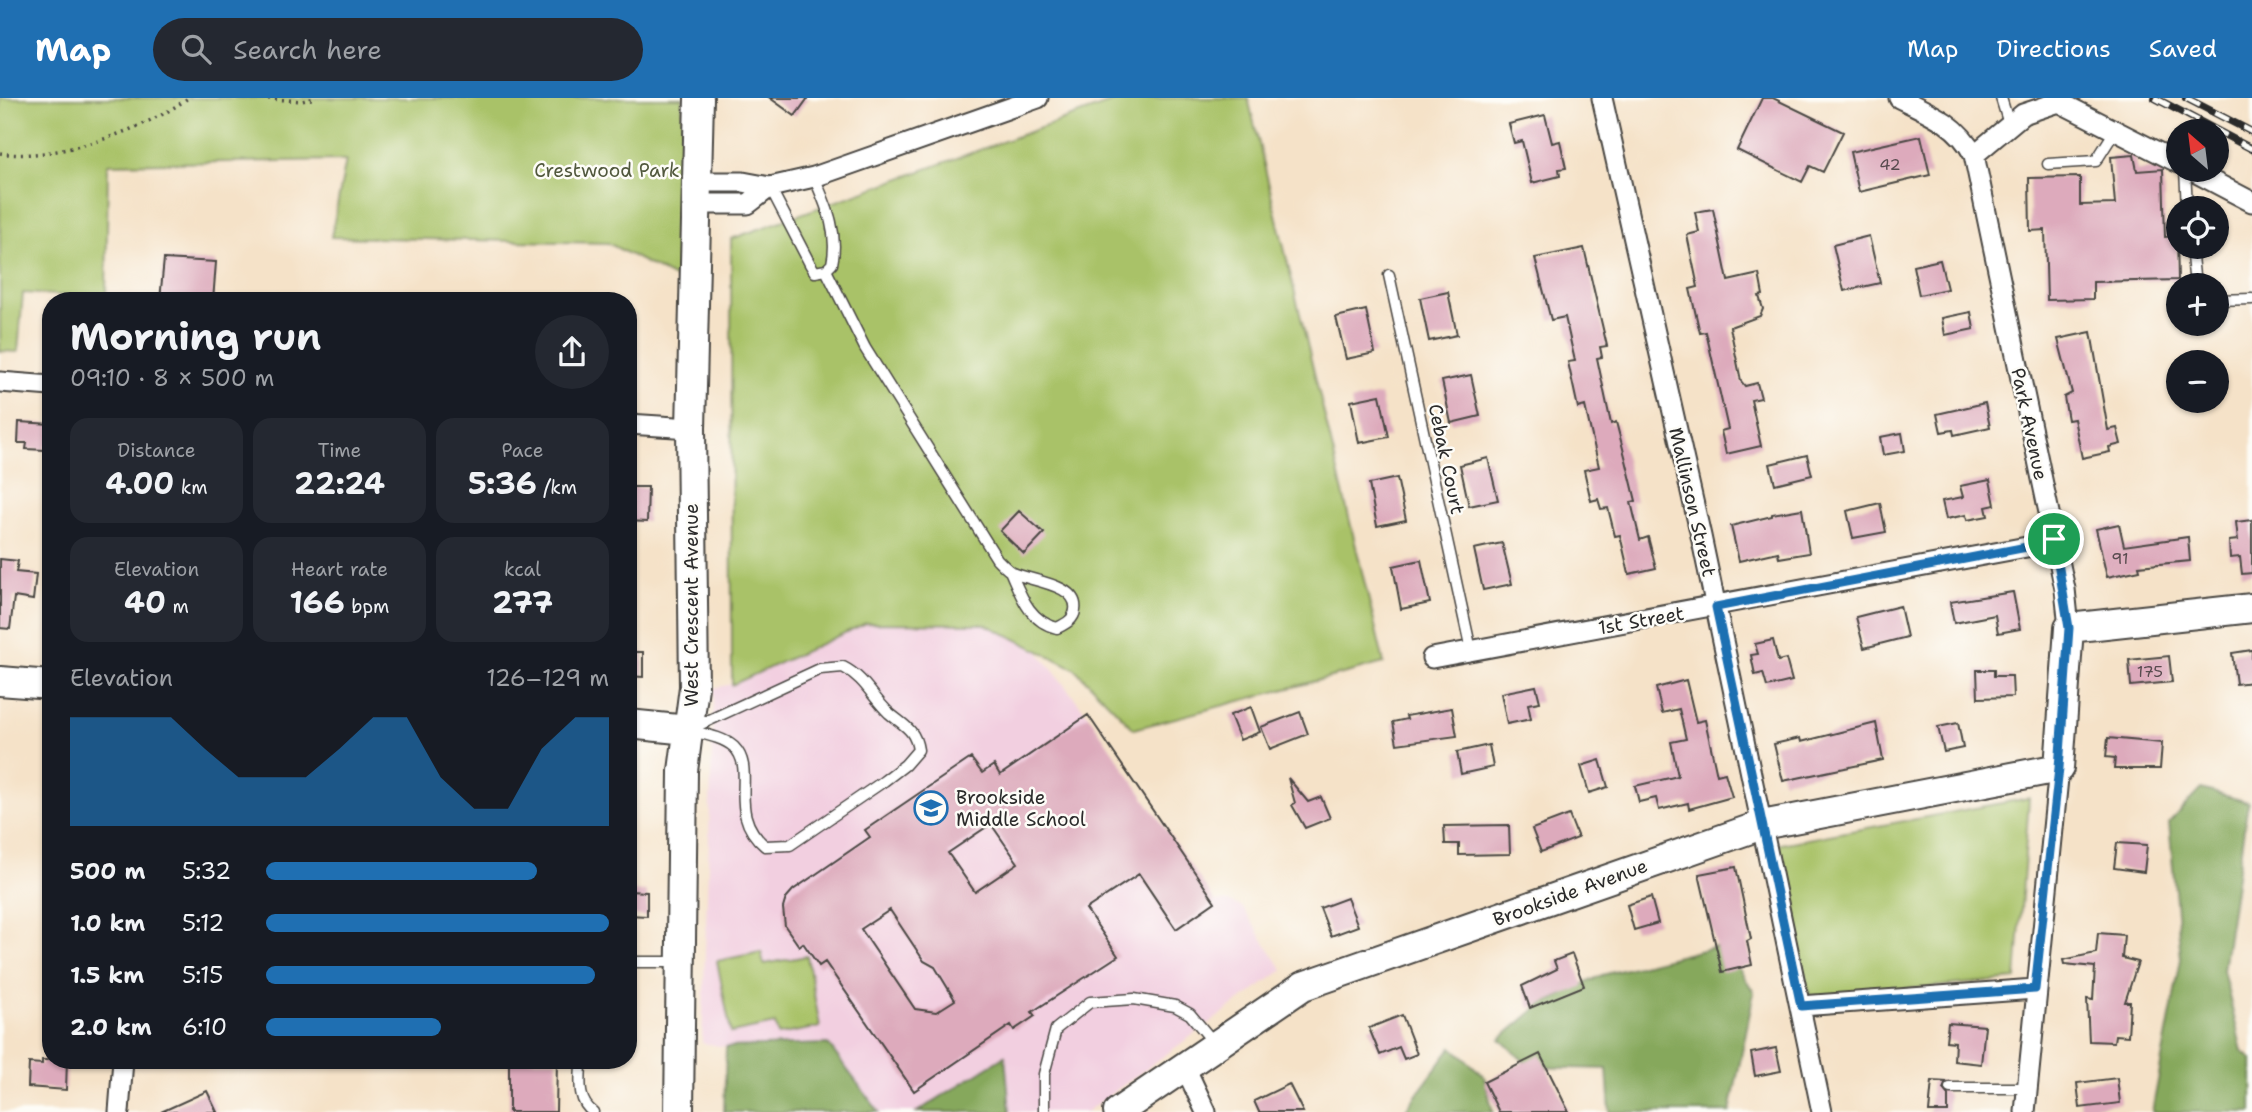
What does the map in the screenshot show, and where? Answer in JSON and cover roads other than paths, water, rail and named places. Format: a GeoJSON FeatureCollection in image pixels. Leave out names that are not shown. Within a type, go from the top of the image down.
{"type":"FeatureCollection","features":[{"type":"Feature","properties":{"kind":"main road","name":"West Crescent Avenue"},"geometry":{"type":"LineString","coordinates":[[679,1112],[683,771],[694,687],[691,428],[697,98]]}},
{"type":"Feature","properties":{"kind":"main road"},"geometry":{"type":"LineString","coordinates":[[2069,628],[2252,608]]}},
{"type":"Feature","properties":{"kind":"main road","name":"Park Avenue"},"geometry":{"type":"LineString","coordinates":[[2059,768],[2069,628]]}},
{"type":"Feature","properties":{"kind":"main road"},"geometry":{"type":"LineString","coordinates":[[0,681],[42,684]]}},
{"type":"Feature","properties":{"kind":"main road"},"geometry":{"type":"LineString","coordinates":[[637,725],[688,730]]}},
{"type":"Feature","properties":{"kind":"main road","name":"Brookside Avenue"},"geometry":{"type":"LineString","coordinates":[[1118,1112],[1303,986],[1762,825],[2059,768]]}},
{"type":"Feature","properties":{"kind":"street"},"geometry":{"type":"LineString","coordinates":[[697,193],[747,204],[770,187],[814,177],[1038,98]]}},
{"type":"Feature","properties":{"kind":"street","name":"Mallinson Street"},"geometry":{"type":"LineString","coordinates":[[1602,98],[1716,607],[1822,1112]]}},
{"type":"Feature","properties":{"kind":"street"},"geometry":{"type":"LineString","coordinates":[[1899,98],[1949,123],[1965,136],[1974,155],[2009,124],[2034,108],[2059,102],[2166,156]]}},
{"type":"Feature","properties":{"kind":"street","name":"Park Avenue"},"geometry":{"type":"LineString","coordinates":[[1974,155],[2054,539],[2069,628]]}},
{"type":"Feature","properties":{"kind":"street"},"geometry":{"type":"LineString","coordinates":[[2212,182],[2252,202]]}},
{"type":"Feature","properties":{"kind":"street"},"geometry":{"type":"LineString","coordinates":[[0,382],[42,385]]}},
{"type":"Feature","properties":{"kind":"street"},"geometry":{"type":"LineString","coordinates":[[637,425],[691,428]]}},
{"type":"Feature","properties":{"kind":"street","name":"1st Street"},"geometry":{"type":"LineString","coordinates":[[1432,658],[1716,607],[2032,546],[2054,539]]}},
{"type":"Feature","properties":{"kind":"street","name":"Park Avenue"},"geometry":{"type":"LineString","coordinates":[[2025,1112],[2035,989],[2059,768]]}},
{"type":"Feature","properties":{"kind":"street"},"geometry":{"type":"LineString","coordinates":[[1801,1006],[2035,989]]}},
{"type":"Feature","properties":{"kind":"street"},"geometry":{"type":"LineString","coordinates":[[1184,1065],[1206,1112]]}},
{"type":"Feature","properties":{"kind":"street"},"geometry":{"type":"LineString","coordinates":[[118,1112],[122,1069]]}},
{"type":"Feature","properties":{"kind":"lane"},"geometry":{"type":"LineString","coordinates":[[2001,98],[2009,124]]}},
{"type":"Feature","properties":{"kind":"lane"},"geometry":{"type":"LineString","coordinates":[[2048,164],[2096,161],[2115,131]]}},
{"type":"Feature","properties":{"kind":"lane"},"geometry":{"type":"LineString","coordinates":[[770,187],[810,264],[816,272],[826,270],[832,264],[834,240],[828,210],[814,177]]}},
{"type":"Feature","properties":{"kind":"lane"},"geometry":{"type":"LineString","coordinates":[[826,270],[865,348],[997,559],[1011,573],[1020,595],[1036,619],[1057,628],[1068,623],[1076,611],[1074,600],[1066,591],[1011,573]]}},
{"type":"Feature","properties":{"kind":"lane","name":"Cebak Court"},"geometry":{"type":"LineString","coordinates":[[1389,275],[1471,650]]}},
{"type":"Feature","properties":{"kind":"lane"},"geometry":{"type":"LineString","coordinates":[[2229,300],[2252,299]]}},
{"type":"Feature","properties":{"kind":"lane"},"geometry":{"type":"LineString","coordinates":[[843,667],[859,675],[889,713],[906,724],[916,738],[918,750],[905,765],[884,781],[790,845],[765,846],[753,836],[745,819],[743,764],[733,746],[688,730],[820,668],[843,667]]}},
{"type":"Feature","properties":{"kind":"lane"},"geometry":{"type":"LineString","coordinates":[[637,962],[680,962]]}},
{"type":"Feature","properties":{"kind":"lane"},"geometry":{"type":"LineString","coordinates":[[1044,1112],[1047,1051],[1056,1029],[1090,1002],[1134,999],[1175,1006],[1190,1014],[1215,1044]]}},
{"type":"Feature","properties":{"kind":"lane"},"geometry":{"type":"LineString","coordinates":[[581,1069],[580,1093],[586,1107],[593,1112]]}},
{"type":"Feature","properties":{"kind":"lane"},"geometry":{"type":"LineString","coordinates":[[1950,1088],[2027,1088]]}},
{"type":"Feature","properties":{"kind":"railway"},"geometry":{"type":"LineString","coordinates":[[2155,98],[2252,149]]}},
{"type":"Feature","properties":{"kind":"railway"},"geometry":{"type":"LineString","coordinates":[[2186,98],[2252,132]]}},
{"type":"Feature","properties":{"kind":"place","name":"Brookside Middle School"},"geometry":{"type":"Point","coordinates":[931,808]}},
{"type":"Feature","properties":{"kind":"park label","name":"Crestwood Park"},"geometry":{"type":"Point","coordinates":[607,170]}}]}
